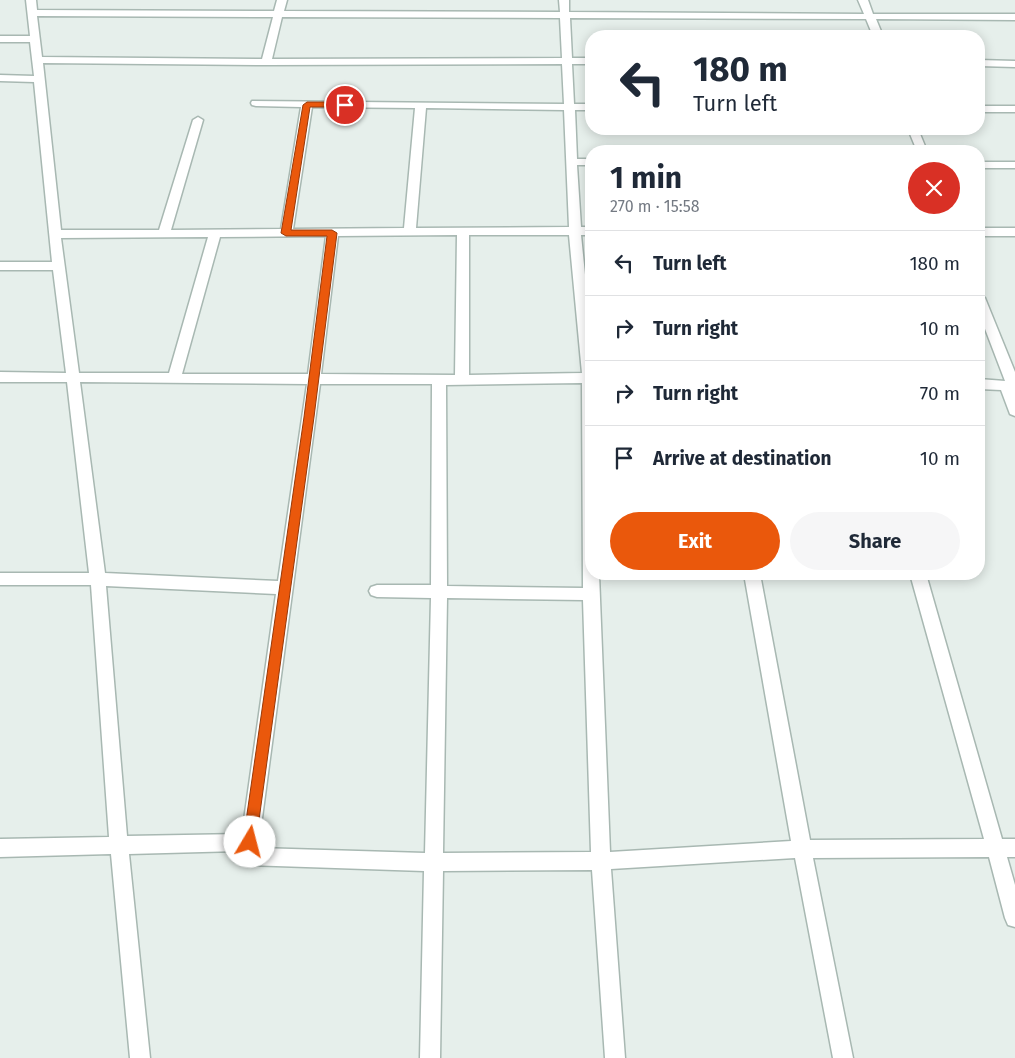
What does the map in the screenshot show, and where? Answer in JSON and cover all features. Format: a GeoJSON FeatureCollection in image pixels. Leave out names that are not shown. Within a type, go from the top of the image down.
{"type":"FeatureCollection","features":[{"type":"Feature","properties":{"kind":"street"},"geometry":{"type":"LineString","coordinates":[[266,62],[282,0]]}},
{"type":"Feature","properties":{"kind":"street"},"geometry":{"type":"LineString","coordinates":[[564,0],[575,231],[585,329]]}},
{"type":"Feature","properties":{"kind":"street"},"geometry":{"type":"LineString","coordinates":[[863,0],[875,30]]}},
{"type":"Feature","properties":{"kind":"street"},"geometry":{"type":"LineString","coordinates":[[140,1058],[119,845],[98,579],[55,234],[32,6],[278,14],[1015,17]]}},
{"type":"Feature","properties":{"kind":"street"},"geometry":{"type":"LineString","coordinates":[[0,39],[35,39]]}},
{"type":"Feature","properties":{"kind":"street"},"geometry":{"type":"LineString","coordinates":[[37,60],[266,62],[585,61]]}},
{"type":"Feature","properties":{"kind":"street"},"geometry":{"type":"LineString","coordinates":[[985,63],[1015,64]]}},
{"type":"Feature","properties":{"kind":"street"},"geometry":{"type":"LineString","coordinates":[[0,78],[39,79]]}},
{"type":"Feature","properties":{"kind":"street"},"geometry":{"type":"LineString","coordinates":[[256,103],[585,107]]}},
{"type":"Feature","properties":{"kind":"street"},"geometry":{"type":"LineString","coordinates":[[286,233],[307,105]]}},
{"type":"Feature","properties":{"kind":"street"},"geometry":{"type":"LineString","coordinates":[[410,232],[421,105]]}},
{"type":"Feature","properties":{"kind":"street"},"geometry":{"type":"LineString","coordinates":[[985,109],[1015,109]]}},
{"type":"Feature","properties":{"kind":"street"},"geometry":{"type":"LineString","coordinates":[[164,234],[198,120]]}},
{"type":"Feature","properties":{"kind":"street"},"geometry":{"type":"LineString","coordinates":[[572,162],[585,162]]}},
{"type":"Feature","properties":{"kind":"street"},"geometry":{"type":"LineString","coordinates":[[985,164],[1015,165]]}},
{"type":"Feature","properties":{"kind":"street"},"geometry":{"type":"LineString","coordinates":[[55,234],[585,231]]}},
{"type":"Feature","properties":{"kind":"street"},"geometry":{"type":"LineString","coordinates":[[462,380],[463,232]]}},
{"type":"Feature","properties":{"kind":"street"},"geometry":{"type":"LineString","coordinates":[[985,232],[1015,232]]}},
{"type":"Feature","properties":{"kind":"street"},"geometry":{"type":"LineString","coordinates":[[332,233],[286,588],[248,856],[434,862],[601,861],[802,849],[1015,848]]}},
{"type":"Feature","properties":{"kind":"street"},"geometry":{"type":"LineString","coordinates":[[174,378],[215,234]]}},
{"type":"Feature","properties":{"kind":"street"},"geometry":{"type":"LineString","coordinates":[[0,266],[60,266]]}},
{"type":"Feature","properties":{"kind":"street"},"geometry":{"type":"LineString","coordinates":[[985,314],[1012,386],[1015,411]]}},
{"type":"Feature","properties":{"kind":"street"},"geometry":{"type":"LineString","coordinates":[[0,377],[462,380],[585,378]]}},
{"type":"Feature","properties":{"kind":"street"},"geometry":{"type":"LineString","coordinates":[[430,1058],[439,592],[439,379]]}},
{"type":"Feature","properties":{"kind":"street"},"geometry":{"type":"LineString","coordinates":[[985,384],[1012,386]]}},
{"type":"Feature","properties":{"kind":"street"},"geometry":{"type":"LineString","coordinates":[[0,580],[98,579],[286,588]]}},
{"type":"Feature","properties":{"kind":"street"},"geometry":{"type":"LineString","coordinates":[[591,580],[601,861],[615,1058]]}},
{"type":"Feature","properties":{"kind":"street"},"geometry":{"type":"LineString","coordinates":[[753,580],[802,849],[843,1058]]}},
{"type":"Feature","properties":{"kind":"street"},"geometry":{"type":"LineString","coordinates":[[920,580],[1015,918]]}},
{"type":"Feature","properties":{"kind":"street"},"geometry":{"type":"LineString","coordinates":[[377,591],[591,594]]}},
{"type":"Feature","properties":{"kind":"street"},"geometry":{"type":"LineString","coordinates":[[0,848],[250,842]]}},
{"type":"Feature","properties":{"kind":"route"},"geometry":{"type":"LineString","coordinates":[[250,842],[286,588],[332,233],[286,233],[307,105],[345,105]]}}]}
